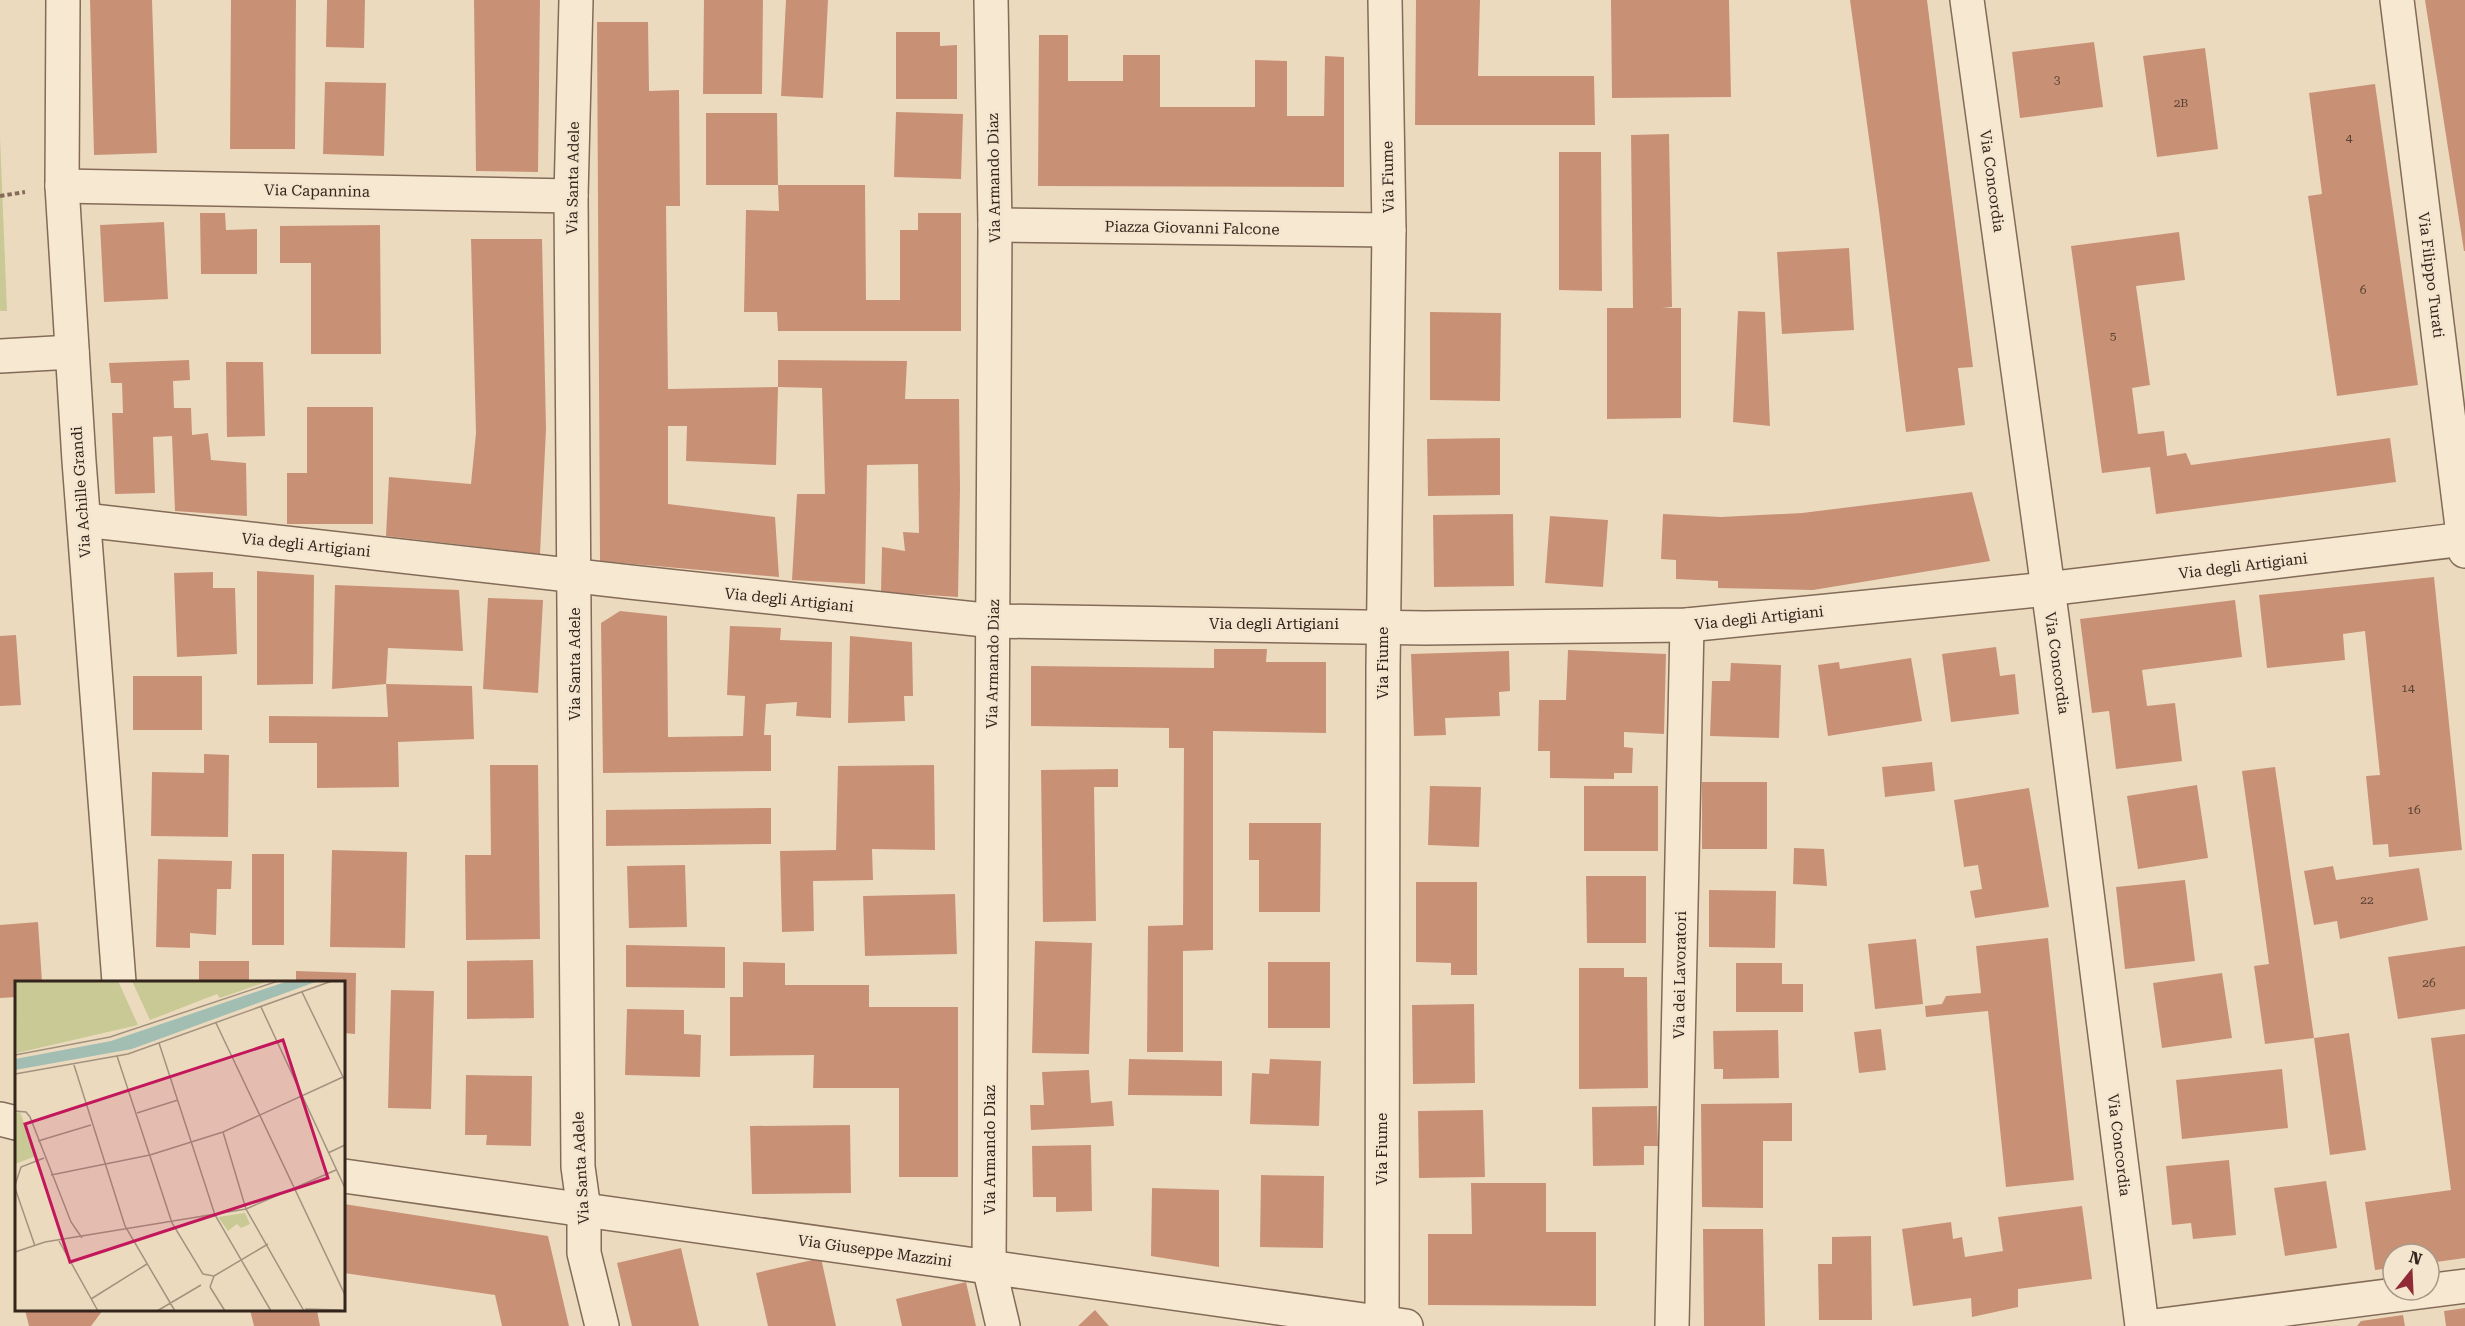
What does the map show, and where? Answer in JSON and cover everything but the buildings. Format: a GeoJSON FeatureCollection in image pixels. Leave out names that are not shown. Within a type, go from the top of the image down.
{"type":"FeatureCollection","features":[{"type":"Feature","properties":{"kind":"street","name":"Via Achille Grandi"},"geometry":{"type":"LineString","coordinates":[[63,0],[62,186],[84,520],[119,981]]}},
{"type":"Feature","properties":{"kind":"street","name":"Via Santa Adele"},"geometry":{"type":"LineString","coordinates":[[576,0],[571,196],[578,1167],[584,1210],[585,1253],[602,1326]]}},
{"type":"Feature","properties":{"kind":"street","name":"Via Armando Diaz"},"geometry":{"type":"LineString","coordinates":[[991,0],[995,225],[989,1267],[1003,1326]]}},
{"type":"Feature","properties":{"kind":"street","name":"Via Fiume"},"geometry":{"type":"LineString","coordinates":[[1385,0],[1389,230],[1383,627],[1390,1325]]}},
{"type":"Feature","properties":{"kind":"street","name":"Via Concordia"},"geometry":{"type":"LineString","coordinates":[[1967,0],[2047,589],[2142,1326]]}},
{"type":"Feature","properties":{"kind":"street","name":"Via Filippo Turati"},"geometry":{"type":"LineString","coordinates":[[2397,0],[2464,543]]}},
{"type":"Feature","properties":{"kind":"street","name":"Via Capannina"},"geometry":{"type":"LineString","coordinates":[[62,186],[571,196]]}},
{"type":"Feature","properties":{"kind":"street","name":"Piazza Giovanni Falcone"},"geometry":{"type":"LineString","coordinates":[[995,225],[1389,230]]}},
{"type":"Feature","properties":{"kind":"street"},"geometry":{"type":"LineString","coordinates":[[0,356],[72,352]]}},
{"type":"Feature","properties":{"kind":"street","name":"Via degli Artigiani"},"geometry":{"type":"LineString","coordinates":[[84,520],[994,621],[1383,627],[1687,625],[2047,589],[2464,543]]}},
{"type":"Feature","properties":{"kind":"street","name":"Via dei Lavoratori"},"geometry":{"type":"LineString","coordinates":[[1672,1326],[1687,625]]}},
{"type":"Feature","properties":{"kind":"street"},"geometry":{"type":"LineString","coordinates":[[0,1119],[15,1123]]}},
{"type":"Feature","properties":{"kind":"street","name":"Via Giuseppe Mazzini"},"geometry":{"type":"LineString","coordinates":[[345,1176],[1390,1325]]}},
{"type":"Feature","properties":{"kind":"street"},"geometry":{"type":"LineString","coordinates":[[2154,1326],[2465,1286]]}},
{"type":"Feature","properties":{"kind":"green space"},"geometry":{"type":"Polygon","coordinates":[[[0,137],[7,311],[0,311],[0,137]]]}}]}
